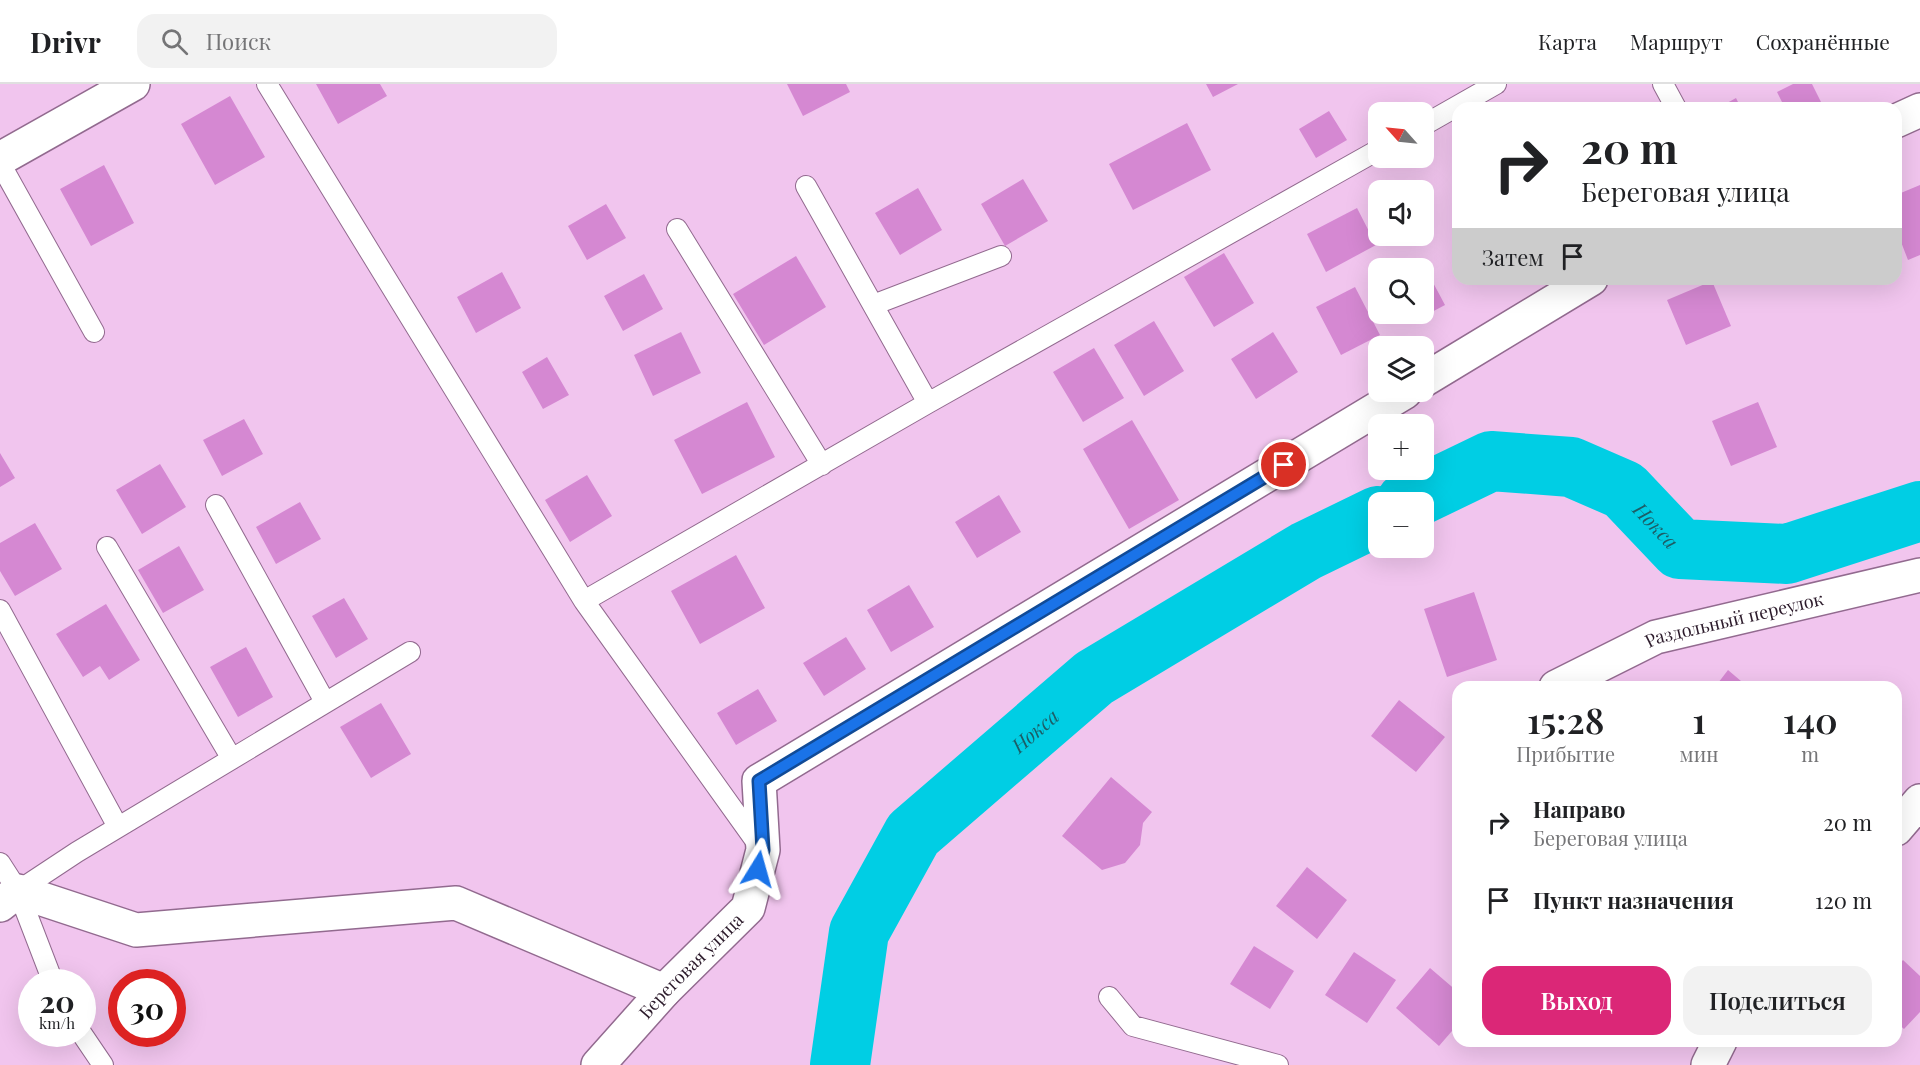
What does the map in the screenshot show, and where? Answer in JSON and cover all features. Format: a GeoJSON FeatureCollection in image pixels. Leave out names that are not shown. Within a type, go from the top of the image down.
{"type":"FeatureCollection","features":[{"type":"Feature","properties":{"kind":"street"},"geometry":{"type":"LineString","coordinates":[[0,159],[133,84]]}},
{"type":"Feature","properties":{"kind":"street"},"geometry":{"type":"LineString","coordinates":[[1902,118],[1920,110]]}},
{"type":"Feature","properties":{"kind":"street"},"geometry":{"type":"LineString","coordinates":[[1434,374],[1581,285]]}},
{"type":"Feature","properties":{"kind":"street","name":"Береговая улица"},"geometry":{"type":"LineString","coordinates":[[598,1065],[664,991],[748,909],[763,850],[759,781],[1388,402]]}},
{"type":"Feature","properties":{"kind":"street","name":"Раздольный переулок"},"geometry":{"type":"LineString","coordinates":[[1568,681],[1656,637],[1920,575]]}},
{"type":"Feature","properties":{"kind":"street"},"geometry":{"type":"LineString","coordinates":[[1902,822],[1920,801]]}},
{"type":"Feature","properties":{"kind":"street"},"geometry":{"type":"LineString","coordinates":[[9,898],[136,930],[456,903],[664,991]]}},
{"type":"Feature","properties":{"kind":"street"},"geometry":{"type":"LineString","coordinates":[[1708,1065],[1717,1047]]}},
{"type":"Feature","properties":{"kind":"lane"},"geometry":{"type":"LineString","coordinates":[[267,84],[584,600],[763,850]]}},
{"type":"Feature","properties":{"kind":"lane"},"geometry":{"type":"LineString","coordinates":[[1464,102],[1496,84]]}},
{"type":"Feature","properties":{"kind":"lane"},"geometry":{"type":"LineString","coordinates":[[1662,84],[1672,102]]}},
{"type":"Feature","properties":{"kind":"lane"},"geometry":{"type":"LineString","coordinates":[[1434,118],[1452,108]]}},
{"type":"Feature","properties":{"kind":"lane"},"geometry":{"type":"LineString","coordinates":[[584,600],[1368,156]]}},
{"type":"Feature","properties":{"kind":"lane"},"geometry":{"type":"LineString","coordinates":[[0,164],[94,332]]}},
{"type":"Feature","properties":{"kind":"lane"},"geometry":{"type":"LineString","coordinates":[[806,186],[928,403]]}},
{"type":"Feature","properties":{"kind":"lane"},"geometry":{"type":"LineString","coordinates":[[677,229],[822,465]]}},
{"type":"Feature","properties":{"kind":"lane"},"geometry":{"type":"LineString","coordinates":[[873,305],[1001,256]]}},
{"type":"Feature","properties":{"kind":"lane"},"geometry":{"type":"LineString","coordinates":[[216,505],[325,702]]}},
{"type":"Feature","properties":{"kind":"lane"},"geometry":{"type":"LineString","coordinates":[[107,548],[232,759]]}},
{"type":"Feature","properties":{"kind":"lane"},"geometry":{"type":"LineString","coordinates":[[0,610],[118,827]]}},
{"type":"Feature","properties":{"kind":"lane"},"geometry":{"type":"LineString","coordinates":[[9,898],[118,827],[410,652]]}},
{"type":"Feature","properties":{"kind":"lane"},"geometry":{"type":"LineString","coordinates":[[0,863],[9,898],[46,969]]}},
{"type":"Feature","properties":{"kind":"lane"},"geometry":{"type":"LineString","coordinates":[[1109,997],[1133,1026],[1278,1065]]}},
{"type":"Feature","properties":{"kind":"lane"},"geometry":{"type":"LineString","coordinates":[[91,1047],[103,1065]]}},
{"type":"Feature","properties":{"kind":"building"},"geometry":{"type":"Polygon","coordinates":[[[316,84],[380,84],[387,96],[338,124],[316,84]]]}},
{"type":"Feature","properties":{"kind":"building"},"geometry":{"type":"Polygon","coordinates":[[[787,84],[846,84],[850,92],[803,116],[787,84]]]}},
{"type":"Feature","properties":{"kind":"building"},"geometry":{"type":"Polygon","coordinates":[[[1206,84],[1238,84],[1213,97],[1206,84]]]}},
{"type":"Feature","properties":{"kind":"building"},"geometry":{"type":"Polygon","coordinates":[[[1793,84],[1812,84],[1821,102],[1782,102],[1777,92],[1793,84]]]}},
{"type":"Feature","properties":{"kind":"building"},"geometry":{"type":"Polygon","coordinates":[[[230,96],[265,157],[215,185],[181,124],[230,96]]]}},
{"type":"Feature","properties":{"kind":"building"},"geometry":{"type":"Polygon","coordinates":[[[1329,111],[1347,140],[1316,158],[1299,129],[1329,111]]]}},
{"type":"Feature","properties":{"kind":"building"},"geometry":{"type":"Polygon","coordinates":[[[1187,123],[1211,170],[1133,210],[1109,164],[1187,123]]]}},
{"type":"Feature","properties":{"kind":"building"},"geometry":{"type":"Polygon","coordinates":[[[104,165],[134,223],[91,246],[60,189],[104,165]]]}},
{"type":"Feature","properties":{"kind":"building"},"geometry":{"type":"Polygon","coordinates":[[[1023,179],[1048,221],[1005,246],[981,204],[1023,179]]]}},
{"type":"Feature","properties":{"kind":"building"},"geometry":{"type":"Polygon","coordinates":[[[1920,185],[1920,255],[1908,260],[1902,244],[1902,192],[1920,185]]]}},
{"type":"Feature","properties":{"kind":"building"},"geometry":{"type":"Polygon","coordinates":[[[918,188],[942,230],[900,255],[875,213],[918,188]]]}},
{"type":"Feature","properties":{"kind":"building"},"geometry":{"type":"Polygon","coordinates":[[[606,204],[626,238],[587,260],[568,226],[606,204]]]}},
{"type":"Feature","properties":{"kind":"building"},"geometry":{"type":"Polygon","coordinates":[[[1357,208],[1368,229],[1368,246],[1374,246],[1326,272],[1307,234],[1357,208]]]}},
{"type":"Feature","properties":{"kind":"building"},"geometry":{"type":"Polygon","coordinates":[[[1224,253],[1254,303],[1214,327],[1184,277],[1224,253]]]}},
{"type":"Feature","properties":{"kind":"building"},"geometry":{"type":"Polygon","coordinates":[[[796,256],[826,307],[764,345],[733,294],[796,256]]]}},
{"type":"Feature","properties":{"kind":"building"},"geometry":{"type":"Polygon","coordinates":[[[502,272],[521,308],[476,333],[457,297],[502,272]]]}},
{"type":"Feature","properties":{"kind":"building"},"geometry":{"type":"Polygon","coordinates":[[[644,274],[663,309],[623,331],[604,296],[644,274]]]}},
{"type":"Feature","properties":{"kind":"building"},"geometry":{"type":"Polygon","coordinates":[[[1434,284],[1445,305],[1434,311],[1434,284]]]}},
{"type":"Feature","properties":{"kind":"building"},"geometry":{"type":"Polygon","coordinates":[[[1703,285],[1714,285],[1731,326],[1686,345],[1667,300],[1703,285]]]}},
{"type":"Feature","properties":{"kind":"building"},"geometry":{"type":"Polygon","coordinates":[[[1355,287],[1368,312],[1368,324],[1374,324],[1380,335],[1368,336],[1368,341],[1341,355],[1316,307],[1355,287]]]}},
{"type":"Feature","properties":{"kind":"building"},"geometry":{"type":"Polygon","coordinates":[[[1154,321],[1184,371],[1144,396],[1114,345],[1154,321]]]}},
{"type":"Feature","properties":{"kind":"building"},"geometry":{"type":"Polygon","coordinates":[[[681,332],[701,373],[653,396],[634,355],[681,332]]]}},
{"type":"Feature","properties":{"kind":"building"},"geometry":{"type":"Polygon","coordinates":[[[1273,332],[1298,372],[1256,399],[1231,359],[1273,332]]]}},
{"type":"Feature","properties":{"kind":"building"},"geometry":{"type":"Polygon","coordinates":[[[1094,348],[1124,398],[1083,422],[1053,372],[1094,348]]]}},
{"type":"Feature","properties":{"kind":"building"},"geometry":{"type":"Polygon","coordinates":[[[547,357],[569,395],[543,409],[522,372],[547,357]]]}},
{"type":"Feature","properties":{"kind":"building"},"geometry":{"type":"Polygon","coordinates":[[[747,402],[775,457],[702,494],[674,440],[747,402]]]}},
{"type":"Feature","properties":{"kind":"building"},"geometry":{"type":"Polygon","coordinates":[[[1758,402],[1777,447],[1731,466],[1712,421],[1758,402]]]}},
{"type":"Feature","properties":{"kind":"building"},"geometry":{"type":"Polygon","coordinates":[[[244,419],[263,454],[222,476],[203,440],[244,419]]]}},
{"type":"Feature","properties":{"kind":"building"},"geometry":{"type":"Polygon","coordinates":[[[1132,420],[1179,500],[1129,529],[1083,449],[1132,420]]]}},
{"type":"Feature","properties":{"kind":"building"},"geometry":{"type":"Polygon","coordinates":[[[0,453],[15,478],[0,487],[0,453]]]}},
{"type":"Feature","properties":{"kind":"building"},"geometry":{"type":"Polygon","coordinates":[[[160,464],[186,507],[142,534],[116,490],[160,464]]]}},
{"type":"Feature","properties":{"kind":"building"},"geometry":{"type":"Polygon","coordinates":[[[587,475],[612,516],[570,542],[545,500],[587,475]]]}},
{"type":"Feature","properties":{"kind":"building"},"geometry":{"type":"Polygon","coordinates":[[[999,495],[1021,532],[977,558],[955,522],[999,495]]]}},
{"type":"Feature","properties":{"kind":"building"},"geometry":{"type":"Polygon","coordinates":[[[300,502],[321,539],[276,564],[256,527],[300,502]]]}},
{"type":"Feature","properties":{"kind":"building"},"geometry":{"type":"Polygon","coordinates":[[[35,523],[62,569],[15,596],[0,571],[0,543],[35,523]]]}},
{"type":"Feature","properties":{"kind":"building"},"geometry":{"type":"Polygon","coordinates":[[[179,546],[204,590],[163,613],[138,570],[179,546]]]}},
{"type":"Feature","properties":{"kind":"building"},"geometry":{"type":"Polygon","coordinates":[[[736,555],[765,608],[700,644],[671,591],[736,555]]]}},
{"type":"Feature","properties":{"kind":"building"},"geometry":{"type":"Polygon","coordinates":[[[909,585],[934,627],[891,652],[867,610],[909,585]]]}},
{"type":"Feature","properties":{"kind":"building"},"geometry":{"type":"Polygon","coordinates":[[[1474,592],[1497,660],[1447,677],[1424,609],[1474,592]]]}},
{"type":"Feature","properties":{"kind":"building"},"geometry":{"type":"Polygon","coordinates":[[[344,598],[368,639],[336,658],[312,616],[344,598]]]}},
{"type":"Feature","properties":{"kind":"building"},"geometry":{"type":"Polygon","coordinates":[[[106,604],[140,660],[109,680],[100,666],[83,677],[56,634],[106,604]]]}},
{"type":"Feature","properties":{"kind":"building"},"geometry":{"type":"Polygon","coordinates":[[[846,637],[866,669],[824,696],[803,663],[846,637]]]}},
{"type":"Feature","properties":{"kind":"building"},"geometry":{"type":"Polygon","coordinates":[[[246,647],[273,697],[238,717],[210,667],[246,647]]]}},
{"type":"Feature","properties":{"kind":"building"},"geometry":{"type":"Polygon","coordinates":[[[1728,670],[1741,681],[1720,681],[1728,670]]]}},
{"type":"Feature","properties":{"kind":"building"},"geometry":{"type":"Polygon","coordinates":[[[758,689],[777,721],[736,745],[717,713],[758,689]]]}},
{"type":"Feature","properties":{"kind":"building"},"geometry":{"type":"Polygon","coordinates":[[[1399,700],[1445,737],[1416,772],[1371,736],[1399,700]]]}},
{"type":"Feature","properties":{"kind":"building"},"geometry":{"type":"Polygon","coordinates":[[[381,703],[411,754],[371,778],[340,727],[381,703]]]}},
{"type":"Feature","properties":{"kind":"building"},"geometry":{"type":"Polygon","coordinates":[[[1111,777],[1152,812],[1143,823],[1140,845],[1125,863],[1102,870],[1062,836],[1111,777]]]}},
{"type":"Feature","properties":{"kind":"building"},"geometry":{"type":"Polygon","coordinates":[[[1307,867],[1347,900],[1317,939],[1276,906],[1307,867]]]}},
{"type":"Feature","properties":{"kind":"building"},"geometry":{"type":"Polygon","coordinates":[[[1254,946],[1294,971],[1270,1009],[1230,984],[1254,946]]]}},
{"type":"Feature","properties":{"kind":"building"},"geometry":{"type":"Polygon","coordinates":[[[1354,952],[1396,980],[1367,1023],[1325,995],[1354,952]]]}},
{"type":"Feature","properties":{"kind":"building"},"geometry":{"type":"Polygon","coordinates":[[[1902,961],[1920,976],[1920,1012],[1904,1029],[1902,1027],[1902,961]]]}},
{"type":"Feature","properties":{"kind":"building"},"geometry":{"type":"Polygon","coordinates":[[[1430,968],[1452,987],[1452,1031],[1439,1046],[1396,1008],[1430,968]]]}},
{"type":"Feature","properties":{"kind":"waterway","name":"Нокса"},"geometry":{"type":"LineString","coordinates":[[1427,492],[1491,461],[1571,467],[1624,490],[1680,549],[1787,554],[1920,511]]}},
{"type":"Feature","properties":{"kind":"waterway","name":"Нокса"},"geometry":{"type":"LineString","coordinates":[[840,1065],[859,932],[913,834],[1094,678],[1306,551],[1368,521]]}},
{"type":"Feature","properties":{"kind":"route"},"geometry":{"type":"LineString","coordinates":[[758,869],[763,850],[759,781],[1284,465]]}}]}
